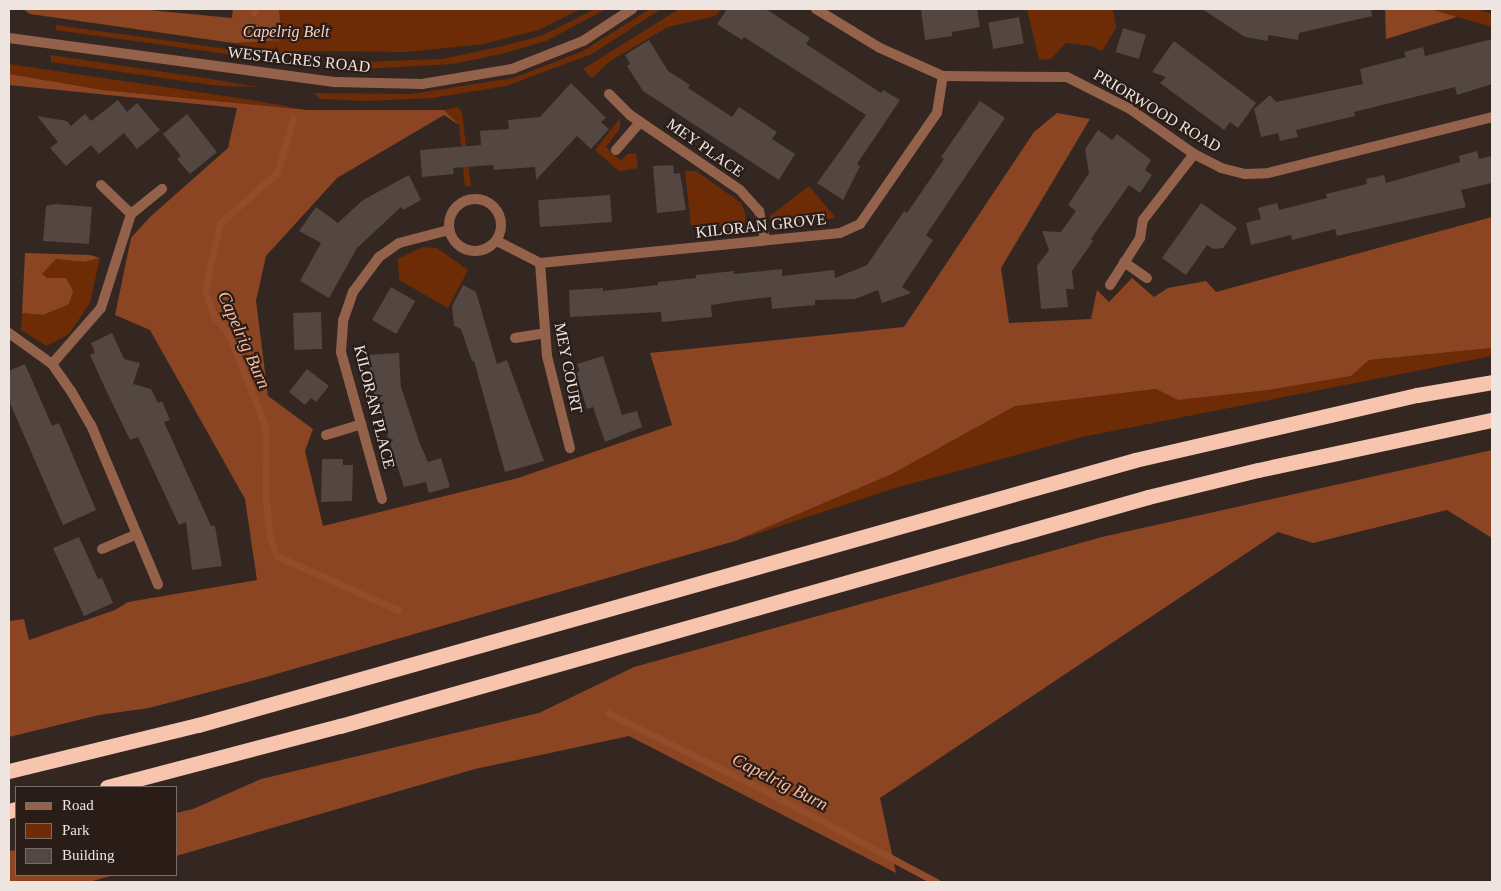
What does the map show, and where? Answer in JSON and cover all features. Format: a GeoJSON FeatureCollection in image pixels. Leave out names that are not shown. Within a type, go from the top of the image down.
{"type":"FeatureCollection","features":[{"type":"Feature","properties":{"kind":"highway"},"geometry":{"type":"LineString","coordinates":[[9,771],[198,726],[1135,460],[1417,396],[1492,382]]}},
{"type":"Feature","properties":{"kind":"highway"},"geometry":{"type":"LineString","coordinates":[[111,786],[358,721],[1148,498],[1258,470],[1492,420]]}},
{"type":"Feature","properties":{"kind":"street","name":"WESTACRES ROAD"},"geometry":{"type":"LineString","coordinates":[[9,38],[336,82],[422,84],[512,69],[583,41],[632,9]]}},
{"type":"Feature","properties":{"kind":"street","name":"PRIORWOOD ROAD"},"geometry":{"type":"LineString","coordinates":[[816,9],[880,48],[943,76],[1067,77],[1130,109],[1194,154],[1221,168],[1245,174],[1268,173],[1492,117]]}},
{"type":"Feature","properties":{"kind":"street","name":"KILORAN GROVE"},"geometry":{"type":"LineString","coordinates":[[540,263],[840,233],[860,224],[937,113],[943,76]]}},
{"type":"Feature","properties":{"kind":"street","name":"MEY PLACE"},"geometry":{"type":"LineString","coordinates":[[609,94],[640,122],[740,190],[758,211],[765,240]]}},
{"type":"Feature","properties":{"kind":"street"},"geometry":{"type":"LineString","coordinates":[[616,150],[640,122]]}},
{"type":"Feature","properties":{"kind":"street"},"geometry":{"type":"LineString","coordinates":[[1110,285],[1140,238],[1143,220],[1194,154]]}},
{"type":"Feature","properties":{"kind":"street"},"geometry":{"type":"LineString","coordinates":[[101,185],[131,214]]}},
{"type":"Feature","properties":{"kind":"street"},"geometry":{"type":"LineString","coordinates":[[52,364],[101,308],[131,214],[162,189]]}},
{"type":"Feature","properties":{"kind":"street"},"geometry":{"type":"LineString","coordinates":[[472,199],[481,199],[495,208],[502,224],[497,241],[482,251],[465,250],[457,246],[449,230],[451,213],[456,206],[472,199]]}},
{"type":"Feature","properties":{"kind":"street","name":"KILORAN PLACE"},"geometry":{"type":"LineString","coordinates":[[382,499],[341,352],[343,322],[353,292],[379,257],[399,244],[449,230]]}},
{"type":"Feature","properties":{"kind":"street"},"geometry":{"type":"LineString","coordinates":[[497,241],[540,263]]}},
{"type":"Feature","properties":{"kind":"street"},"geometry":{"type":"LineString","coordinates":[[1124,262],[1147,278]]}},
{"type":"Feature","properties":{"kind":"street","name":"MEY COURT"},"geometry":{"type":"LineString","coordinates":[[540,263],[547,356],[570,448]]}},
{"type":"Feature","properties":{"kind":"street"},"geometry":{"type":"LineString","coordinates":[[9,332],[52,364],[91,425],[158,584]]}},
{"type":"Feature","properties":{"kind":"street"},"geometry":{"type":"LineString","coordinates":[[515,338],[545,333]]}},
{"type":"Feature","properties":{"kind":"street"},"geometry":{"type":"LineString","coordinates":[[326,434],[361,424]]}},
{"type":"Feature","properties":{"kind":"street"},"geometry":{"type":"LineString","coordinates":[[102,549],[137,534]]}},
{"type":"Feature","properties":{"kind":"green space","name":"Capelrig Belt"},"geometry":{"type":"Polygon","coordinates":[[[233,9],[581,9],[538,30],[484,44],[407,52],[300,51],[290,56],[233,43],[233,9]]]}},
{"type":"Feature","properties":{"kind":"green space"},"geometry":{"type":"Polygon","coordinates":[[[595,9],[606,9],[546,41],[501,54],[453,64],[364,69],[357,62],[442,59],[503,46],[543,35],[595,9]]]}},
{"type":"Feature","properties":{"kind":"green space"},"geometry":{"type":"Polygon","coordinates":[[[650,9],[661,9],[592,54],[506,86],[433,98],[366,101],[321,99],[313,93],[411,94],[513,78],[583,51],[650,9]]]}},
{"type":"Feature","properties":{"kind":"green space"},"geometry":{"type":"Polygon","coordinates":[[[679,9],[722,9],[715,16],[668,27],[610,61],[592,78],[583,69],[679,9]]]}},
{"type":"Feature","properties":{"kind":"green space"},"geometry":{"type":"Polygon","coordinates":[[[1027,9],[1113,9],[1116,28],[1102,51],[1091,46],[1066,43],[1051,59],[1039,60],[1027,9]]]}},
{"type":"Feature","properties":{"kind":"green space"},"geometry":{"type":"Polygon","coordinates":[[[1430,9],[1477,9],[1492,14],[1492,27],[1430,9]]]}},
{"type":"Feature","properties":{"kind":"green space"},"geometry":{"type":"Polygon","coordinates":[[[56,25],[238,51],[238,56],[55,30],[56,25]]]}},
{"type":"Feature","properties":{"kind":"green space"},"geometry":{"type":"Polygon","coordinates":[[[51,55],[258,87],[219,86],[51,62],[51,55]]]}},
{"type":"Feature","properties":{"kind":"green space"},"geometry":{"type":"Polygon","coordinates":[[[9,64],[307,110],[103,90],[9,74],[9,64]]]}},
{"type":"Feature","properties":{"kind":"green space"},"geometry":{"type":"Polygon","coordinates":[[[458,107],[462,113],[471,186],[465,187],[459,125],[444,110],[458,107]]]}},
{"type":"Feature","properties":{"kind":"green space"},"geometry":{"type":"Polygon","coordinates":[[[620,118],[620,128],[606,147],[621,161],[627,154],[636,153],[638,168],[619,171],[595,150],[620,118]]]}},
{"type":"Feature","properties":{"kind":"green space"},"geometry":{"type":"Polygon","coordinates":[[[685,171],[696,171],[741,203],[746,215],[744,227],[728,230],[713,223],[691,226],[685,171]]]}},
{"type":"Feature","properties":{"kind":"green space"},"geometry":{"type":"Polygon","coordinates":[[[809,186],[835,217],[827,220],[771,223],[770,216],[809,186]]]}},
{"type":"Feature","properties":{"kind":"green space"},"geometry":{"type":"Polygon","coordinates":[[[423,247],[437,248],[468,270],[448,308],[399,280],[398,259],[423,247]]]}},
{"type":"Feature","properties":{"kind":"green space"},"geometry":{"type":"Polygon","coordinates":[[[100,258],[90,303],[69,334],[47,346],[21,330],[22,313],[43,315],[47,278],[41,274],[56,259],[84,262],[100,258]]]}},
{"type":"Feature","properties":{"kind":"green space"},"geometry":{"type":"Polygon","coordinates":[[[1492,348],[1492,356],[1082,437],[895,488],[735,541],[892,474],[1015,406],[1156,389],[1178,400],[1269,390],[1351,376],[1369,360],[1492,348]]]}},
{"type":"Feature","properties":{"kind":"shaded area"},"geometry":{"type":"Polygon","coordinates":[[[23,9],[138,9],[232,18],[233,9],[279,9],[282,40],[233,43],[30,14],[23,9]]]}},
{"type":"Feature","properties":{"kind":"shaded area"},"geometry":{"type":"Polygon","coordinates":[[[1385,9],[1430,9],[1457,17],[1386,39],[1385,9]]]}},
{"type":"Feature","properties":{"kind":"shaded area"},"geometry":{"type":"Polygon","coordinates":[[[9,74],[103,90],[307,110],[444,110],[459,125],[444,115],[337,178],[266,256],[256,301],[268,396],[313,429],[305,451],[323,526],[518,478],[672,425],[650,353],[904,327],[1034,132],[1057,113],[1090,119],[1001,268],[1009,323],[1091,319],[1097,290],[1109,302],[1132,278],[1154,297],[1168,288],[1206,281],[1216,292],[1492,217],[1492,348],[1369,360],[1351,376],[1269,390],[1178,400],[1156,389],[1015,406],[892,474],[735,541],[266,677],[149,708],[99,715],[9,737],[9,621],[24,619],[29,640],[115,610],[128,602],[257,580],[245,499],[150,330],[115,315],[131,238],[150,217],[228,148],[237,108],[9,85],[9,74]]]}},
{"type":"Feature","properties":{"kind":"shaded area"},"geometry":{"type":"Polygon","coordinates":[[[25,253],[90,255],[100,258],[84,262],[56,259],[42,274],[47,278],[66,278],[73,291],[69,304],[43,315],[22,313],[25,253]]]}},
{"type":"Feature","properties":{"kind":"shaded area"},"geometry":{"type":"Polygon","coordinates":[[[1492,450],[1492,538],[1447,510],[1313,543],[1278,532],[880,798],[896,873],[629,736],[475,769],[178,855],[178,813],[193,809],[261,779],[539,713],[634,667],[1102,537],[1492,450]]]}},
{"type":"Feature","properties":{"kind":"shaded area"},"geometry":{"type":"Polygon","coordinates":[[[15,850],[15,876],[110,876],[89,882],[9,882],[9,851],[15,850]]]}},
{"type":"Feature","properties":{"kind":"building"},"geometry":{"type":"Polygon","coordinates":[[[727,9],[766,9],[810,38],[806,44],[881,93],[883,90],[900,100],[857,164],[860,166],[843,200],[817,183],[866,115],[744,37],[742,40],[717,24],[727,9]]]}},
{"type":"Feature","properties":{"kind":"building"},"geometry":{"type":"Polygon","coordinates":[[[921,9],[977,9],[980,27],[952,32],[952,36],[925,40],[921,9]]]}},
{"type":"Feature","properties":{"kind":"building"},"geometry":{"type":"Polygon","coordinates":[[[1202,9],[1371,9],[1372,16],[1299,33],[1298,40],[1268,35],[1268,41],[1245,37],[1202,9]]]}},
{"type":"Feature","properties":{"kind":"building"},"geometry":{"type":"Polygon","coordinates":[[[1019,17],[1024,44],[993,49],[988,22],[1019,17]]]}},
{"type":"Feature","properties":{"kind":"building"},"geometry":{"type":"Polygon","coordinates":[[[1123,28],[1146,35],[1139,59],[1116,52],[1123,28]]]}},
{"type":"Feature","properties":{"kind":"building"},"geometry":{"type":"Polygon","coordinates":[[[1492,39],[1492,84],[1457,95],[1455,87],[1354,112],[1355,116],[1296,130],[1298,137],[1280,141],[1278,133],[1261,137],[1254,109],[1270,95],[1276,102],[1363,84],[1360,69],[1406,57],[1404,52],[1423,47],[1425,56],[1492,39]]]}},
{"type":"Feature","properties":{"kind":"building"},"geometry":{"type":"Polygon","coordinates":[[[649,40],[668,71],[690,85],[688,88],[732,117],[739,107],[777,132],[772,139],[795,154],[779,180],[643,91],[627,66],[630,64],[625,55],[649,40]]]}},
{"type":"Feature","properties":{"kind":"building"},"geometry":{"type":"Polygon","coordinates":[[[1174,41],[1256,103],[1238,128],[1230,122],[1224,130],[1160,83],[1166,77],[1152,72],[1174,41]]]}},
{"type":"Feature","properties":{"kind":"building"},"geometry":{"type":"Polygon","coordinates":[[[571,83],[606,118],[601,122],[609,129],[591,149],[577,136],[536,180],[535,167],[494,170],[493,165],[453,168],[454,174],[422,177],[420,150],[481,145],[480,131],[509,129],[508,120],[540,117],[571,83]]]}},
{"type":"Feature","properties":{"kind":"building"},"geometry":{"type":"Polygon","coordinates":[[[118,100],[127,112],[137,103],[160,130],[137,149],[124,133],[99,154],[91,145],[66,166],[50,148],[58,142],[37,116],[67,121],[71,126],[85,114],[91,121],[118,100]]]}},
{"type":"Feature","properties":{"kind":"building"},"geometry":{"type":"Polygon","coordinates":[[[980,101],[1005,118],[926,235],[933,240],[902,287],[911,293],[882,303],[878,290],[855,299],[815,300],[815,305],[772,309],[771,297],[711,305],[712,317],[662,322],[661,312],[570,317],[569,290],[603,288],[603,291],[658,285],[658,282],[696,278],[696,275],[734,271],[734,274],[782,269],[782,276],[834,270],[835,278],[867,265],[904,211],[907,213],[944,159],[941,157],[980,101]]]}},
{"type":"Feature","properties":{"kind":"building"},"geometry":{"type":"Polygon","coordinates":[[[187,114],[217,152],[190,174],[177,159],[181,156],[163,134],[187,114]]]}},
{"type":"Feature","properties":{"kind":"building"},"geometry":{"type":"Polygon","coordinates":[[[1098,130],[1112,140],[1117,134],[1151,160],[1145,170],[1152,175],[1140,193],[1129,185],[1091,239],[1093,241],[1072,271],[1074,289],[1066,289],[1068,307],[1041,309],[1037,266],[1049,250],[1042,231],[1061,232],[1076,211],[1068,205],[1089,173],[1085,149],[1098,130]]]}},
{"type":"Feature","properties":{"kind":"building"},"geometry":{"type":"Polygon","coordinates":[[[1477,151],[1479,159],[1492,156],[1492,183],[1461,190],[1466,207],[1337,236],[1335,229],[1292,240],[1291,235],[1251,245],[1246,223],[1261,219],[1258,208],[1277,203],[1279,210],[1327,198],[1326,194],[1367,184],[1366,179],[1384,175],[1386,183],[1460,162],[1459,156],[1477,151]]]}},
{"type":"Feature","properties":{"kind":"building"},"geometry":{"type":"Polygon","coordinates":[[[673,165],[674,174],[680,173],[686,210],[657,213],[653,166],[673,165]]]}},
{"type":"Feature","properties":{"kind":"building"},"geometry":{"type":"Polygon","coordinates":[[[409,175],[421,200],[403,210],[401,207],[357,248],[329,298],[300,281],[321,243],[299,231],[316,207],[338,223],[363,200],[409,175]]]}},
{"type":"Feature","properties":{"kind":"building"},"geometry":{"type":"Polygon","coordinates":[[[610,195],[612,222],[540,227],[538,200],[610,195]]]}},
{"type":"Feature","properties":{"kind":"building"},"geometry":{"type":"Polygon","coordinates":[[[1201,203],[1237,228],[1223,248],[1213,249],[1207,245],[1186,275],[1162,258],[1201,203]]]}},
{"type":"Feature","properties":{"kind":"building"},"geometry":{"type":"Polygon","coordinates":[[[55,204],[92,207],[89,244],[43,241],[46,206],[55,204]]]}},
{"type":"Feature","properties":{"kind":"building"},"geometry":{"type":"Polygon","coordinates":[[[463,285],[476,292],[497,364],[507,360],[544,461],[505,472],[474,361],[472,361],[461,329],[454,326],[452,306],[463,285]]]}},
{"type":"Feature","properties":{"kind":"building"},"geometry":{"type":"Polygon","coordinates":[[[391,287],[415,301],[396,334],[372,320],[391,287]]]}},
{"type":"Feature","properties":{"kind":"building"},"geometry":{"type":"Polygon","coordinates":[[[321,312],[322,349],[294,350],[293,313],[321,312]]]}},
{"type":"Feature","properties":{"kind":"building"},"geometry":{"type":"Polygon","coordinates":[[[112,333],[124,359],[140,363],[133,384],[151,389],[158,403],[162,401],[170,420],[164,422],[211,526],[215,526],[222,566],[192,570],[186,522],[179,525],[138,437],[130,440],[105,388],[90,355],[95,353],[91,343],[112,333]]]}},
{"type":"Feature","properties":{"kind":"building"},"geometry":{"type":"Polygon","coordinates":[[[399,353],[401,387],[420,444],[428,462],[441,458],[450,487],[429,493],[426,482],[404,487],[371,384],[368,355],[399,353]]]}},
{"type":"Feature","properties":{"kind":"building"},"geometry":{"type":"Polygon","coordinates":[[[603,356],[622,415],[637,411],[642,427],[605,442],[593,407],[587,409],[576,373],[580,371],[577,364],[603,356]]]}},
{"type":"Feature","properties":{"kind":"building"},"geometry":{"type":"Polygon","coordinates":[[[25,364],[52,426],[59,423],[96,510],[63,525],[9,401],[9,371],[25,364]]]}},
{"type":"Feature","properties":{"kind":"building"},"geometry":{"type":"Polygon","coordinates":[[[307,369],[329,386],[316,402],[311,398],[305,405],[289,392],[307,369]]]}},
{"type":"Feature","properties":{"kind":"building"},"geometry":{"type":"Polygon","coordinates":[[[322,459],[343,459],[343,465],[353,465],[352,501],[321,502],[322,459]]]}},
{"type":"Feature","properties":{"kind":"building"},"geometry":{"type":"Polygon","coordinates":[[[79,537],[98,579],[102,578],[113,603],[84,616],[53,548],[79,537]]]}},
{"type":"Feature","properties":{"kind":"waterway","name":"Capelrig Burn"},"geometry":{"type":"LineString","coordinates":[[293,119],[277,173],[220,223],[205,290],[213,315],[229,335],[265,426],[266,503],[270,537],[277,556],[398,610]]}},
{"type":"Feature","properties":{"kind":"waterway","name":"Capelrig Burn"},"geometry":{"type":"LineString","coordinates":[[608,713],[760,788],[936,882]]}}]}
